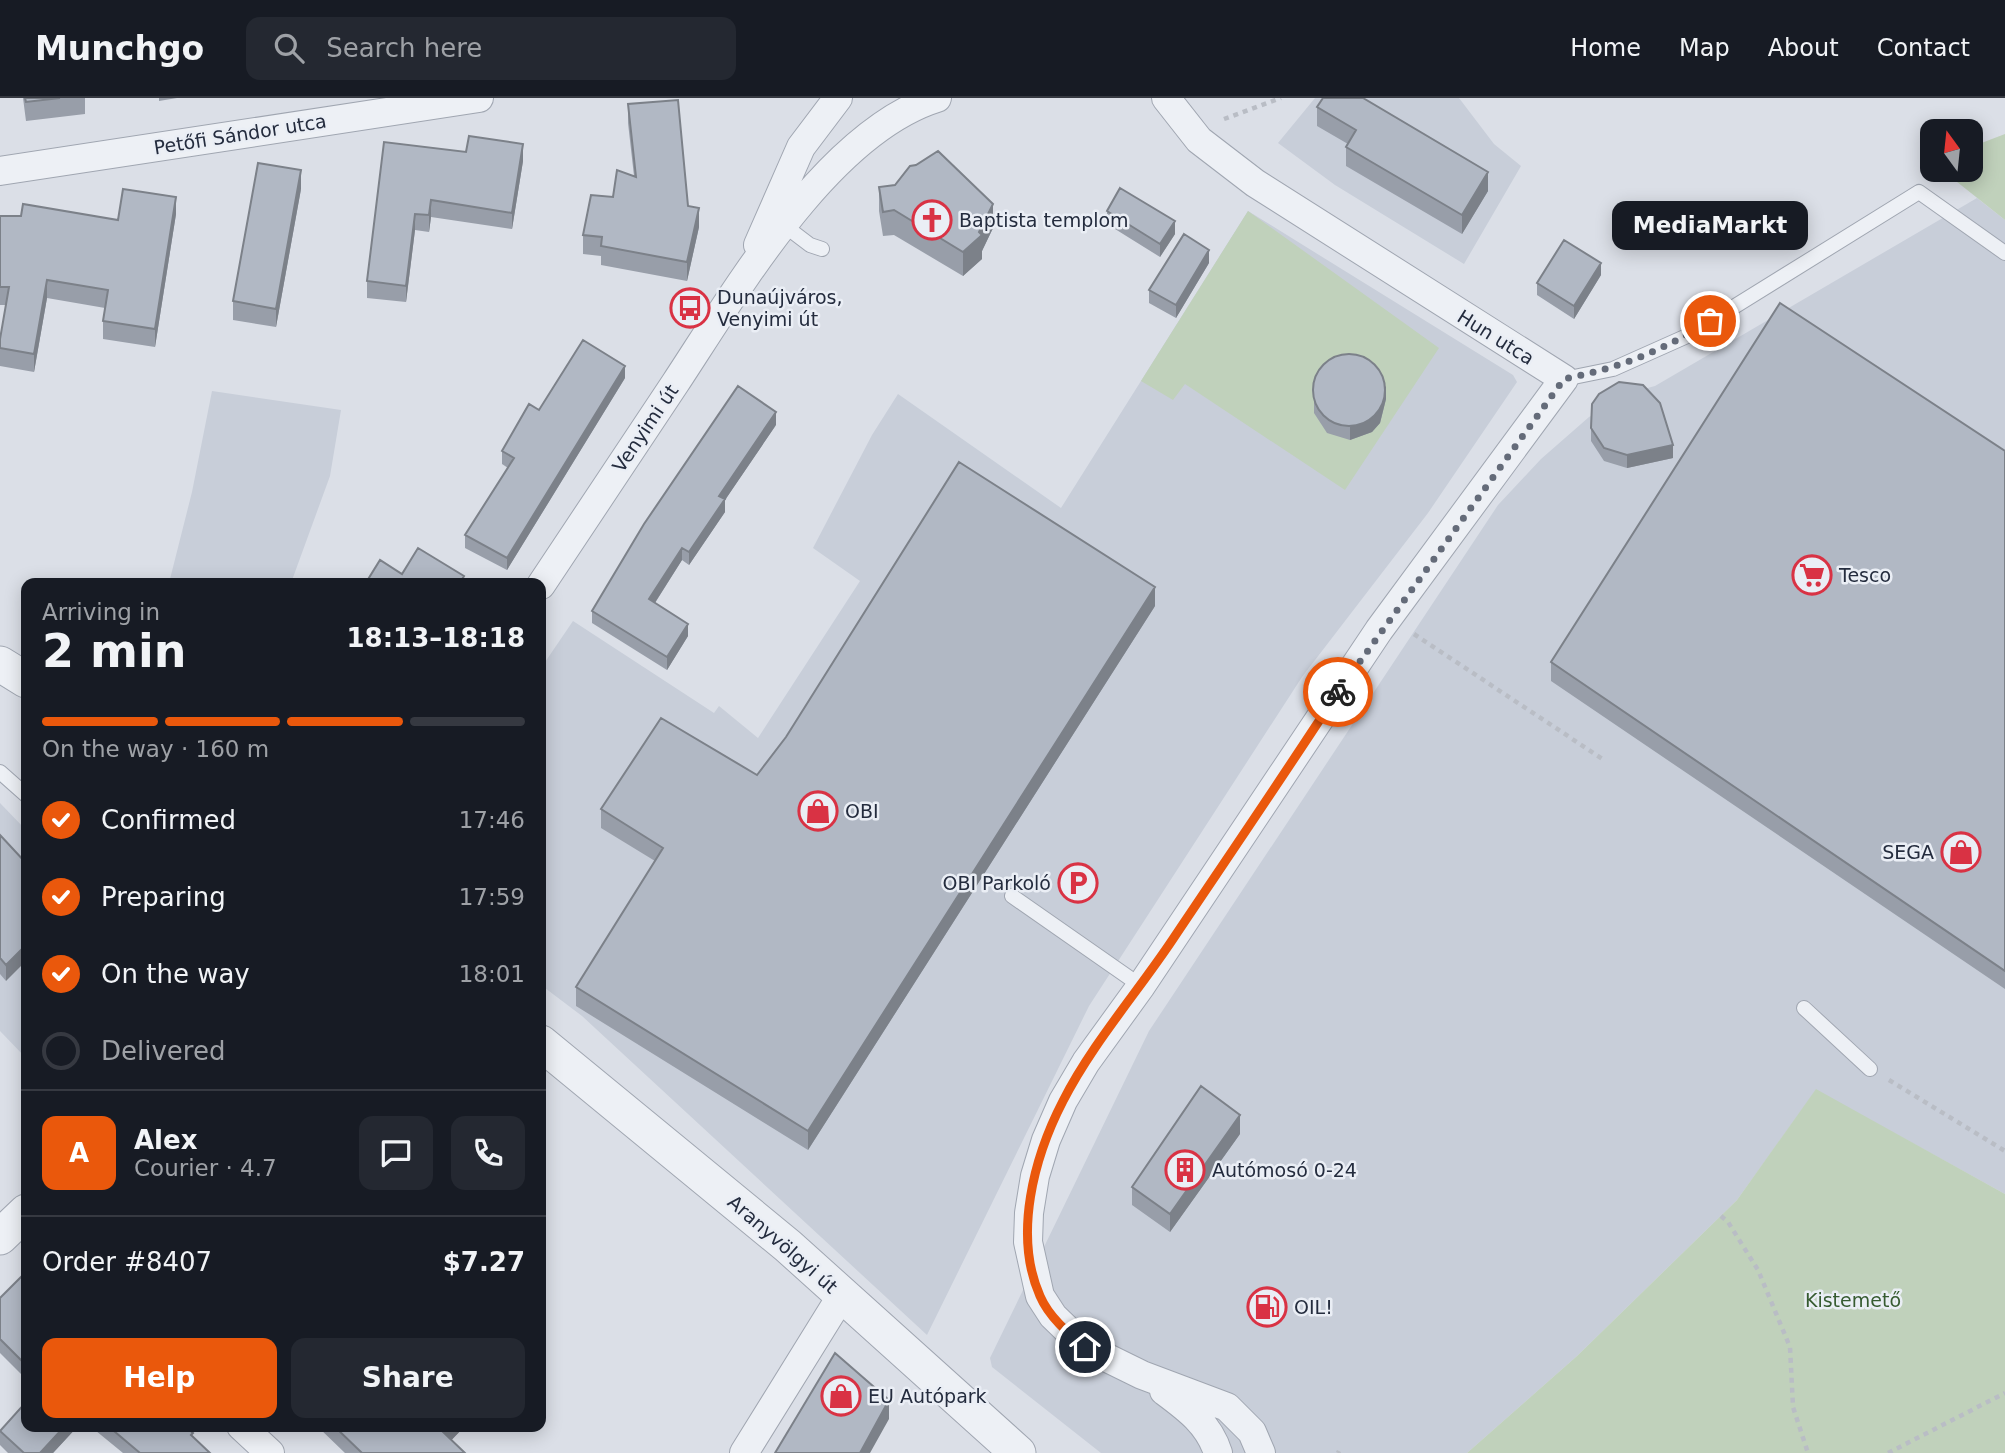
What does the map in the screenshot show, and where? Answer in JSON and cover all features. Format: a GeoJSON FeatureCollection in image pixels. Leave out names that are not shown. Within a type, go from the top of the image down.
{"type":"FeatureCollection","features":[{"type":"Feature","properties":{"kind":"street","name":"Petőfi Sándor utca"},"geometry":{"type":"LineString","coordinates":[[0,171],[479,98]]}},
{"type":"Feature","properties":{"kind":"street","name":"Venyimi út"},"geometry":{"type":"LineString","coordinates":[[748,270],[801,147],[838,98]]}},
{"type":"Feature","properties":{"kind":"street","name":"Venyimi út"},"geometry":{"type":"LineString","coordinates":[[546,578],[748,270],[825,178],[856,148],[886,124],[937,98]]}},
{"type":"Feature","properties":{"kind":"street","name":"Hun utca"},"geometry":{"type":"LineString","coordinates":[[1166,98],[1199,140],[1255,183],[1564,379]]}},
{"type":"Feature","properties":{"kind":"street"},"geometry":{"type":"LineString","coordinates":[[1261,1453],[1252,1432],[1227,1407],[1142,1375],[1085,1347],[1053,1316],[1040,1296],[1028,1242],[1028,1213],[1045,1140],[1063,1101],[1086,1062],[1141,986],[1380,630],[1564,379]]}},
{"type":"Feature","properties":{"kind":"street"},"geometry":{"type":"LineString","coordinates":[[0,664],[21,677]]}},
{"type":"Feature","properties":{"kind":"street","name":"Aranyvölgyi út"},"geometry":{"type":"LineString","coordinates":[[546,1047],[788,1246],[1018,1453]]}},
{"type":"Feature","properties":{"kind":"street"},"geometry":{"type":"LineString","coordinates":[[744,1453],[842,1295]]}},
{"type":"Feature","properties":{"kind":"street"},"geometry":{"type":"LineString","coordinates":[[1142,1375],[1190,1411],[1206,1427],[1218,1453]]}},
{"type":"Feature","properties":{"kind":"street"},"geometry":{"type":"LineString","coordinates":[[247,1432],[270,1453]]}},
{"type":"Feature","properties":{"kind":"lane"},"geometry":{"type":"LineString","coordinates":[[1564,379],[1613,369],[1687,335],[1919,192],[2005,253]]}},
{"type":"Feature","properties":{"kind":"lane"},"geometry":{"type":"LineString","coordinates":[[785,226],[810,245],[822,248]]}},
{"type":"Feature","properties":{"kind":"lane"},"geometry":{"type":"LineString","coordinates":[[0,772],[21,791]]}},
{"type":"Feature","properties":{"kind":"lane"},"geometry":{"type":"LineString","coordinates":[[1012,896],[1141,986]]}},
{"type":"Feature","properties":{"kind":"lane"},"geometry":{"type":"LineString","coordinates":[[1804,1008],[1870,1069]]}},
{"type":"Feature","properties":{"kind":"path"},"geometry":{"type":"LineString","coordinates":[[1224,119],[1281,98]]}},
{"type":"Feature","properties":{"kind":"path"},"geometry":{"type":"LineString","coordinates":[[1403,627],[1604,760]]}},
{"type":"Feature","properties":{"kind":"path"},"geometry":{"type":"LineString","coordinates":[[1870,1069],[2005,1151]]}},
{"type":"Feature","properties":{"kind":"path"},"geometry":{"type":"LineString","coordinates":[[1721,1216],[1728,1222],[1765,1282],[1790,1347],[1793,1407],[1808,1453]]}},
{"type":"Feature","properties":{"kind":"path"},"geometry":{"type":"LineString","coordinates":[[1888,1453],[2005,1393]]}},
{"type":"Feature","properties":{"kind":"shaded area"},"geometry":{"type":"Polygon","coordinates":[[[1315,98],[1459,98],[1494,144],[1521,166],[1464,264],[1335,185],[1278,143],[1315,98]]]}},
{"type":"Feature","properties":{"kind":"shaded area"},"geometry":{"type":"Polygon","coordinates":[[[1977,198],[2005,220],[2005,1194],[1816,1090],[1737,1200],[1577,1356],[1467,1453],[1101,1453],[992,1367],[990,1358],[1149,1031],[1498,505],[1541,459],[1589,417],[1633,392],[1655,386],[1977,198]]]}},
{"type":"Feature","properties":{"kind":"shaded area"},"geometry":{"type":"Polygon","coordinates":[[[1248,211],[1513,375],[1517,382],[1428,513],[1302,677],[1089,1006],[927,1335],[582,1016],[546,989],[546,661],[573,621],[714,713],[719,706],[758,738],[860,581],[813,548],[872,435],[898,394],[1061,508],[1248,211]]]}},
{"type":"Feature","properties":{"kind":"shaded area"},"geometry":{"type":"Polygon","coordinates":[[[212,391],[341,410],[330,476],[293,578],[170,578],[192,492],[212,391]]]}},
{"type":"Feature","properties":{"kind":"shaded area"},"geometry":{"type":"Polygon","coordinates":[[[0,803],[21,825],[21,1053],[0,1031],[0,803]]]}},
{"type":"Feature","properties":{"kind":"green space"},"geometry":{"type":"Polygon","coordinates":[[[2005,134],[2005,220],[1957,182],[1983,182],[1983,142],[2005,134]]]}},
{"type":"Feature","properties":{"kind":"green space"},"geometry":{"type":"Polygon","coordinates":[[[1248,211],[1439,348],[1345,490],[1185,384],[1173,400],[1141,381],[1248,211]]]}},
{"type":"Feature","properties":{"kind":"green space","name":"Kistemető"},"geometry":{"type":"Polygon","coordinates":[[[1816,1089],[2005,1194],[2005,1453],[1467,1453],[1577,1356],[1737,1200],[1816,1089]]]}},
{"type":"Feature","properties":{"kind":"building"},"geometry":{"type":"Polygon","coordinates":[[[25,98],[60,98],[26,102],[25,98]]]}},
{"type":"Feature","properties":{"kind":"building"},"geometry":{"type":"Polygon","coordinates":[[[1323,98],[1363,98],[1488,172],[1462,215],[1346,147],[1356,130],[1317,107],[1323,98]]]}},
{"type":"Feature","properties":{"kind":"building"},"geometry":{"type":"Polygon","coordinates":[[[678,100],[688,206],[699,208],[687,262],[601,246],[602,237],[583,235],[591,195],[613,197],[617,170],[636,177],[628,104],[678,100]]]}},
{"type":"Feature","properties":{"kind":"building"},"geometry":{"type":"Polygon","coordinates":[[[469,136],[523,144],[512,213],[431,200],[429,215],[415,214],[406,286],[367,281],[384,142],[466,152],[469,136]]]}},
{"type":"Feature","properties":{"kind":"building"},"geometry":{"type":"Polygon","coordinates":[[[938,151],[993,204],[979,232],[982,235],[963,252],[894,210],[883,212],[879,187],[895,185],[910,166],[938,151]]]}},
{"type":"Feature","properties":{"kind":"building"},"geometry":{"type":"Polygon","coordinates":[[[258,163],[301,170],[276,309],[233,301],[258,163]]]}},
{"type":"Feature","properties":{"kind":"building"},"geometry":{"type":"Polygon","coordinates":[[[1120,188],[1175,221],[1160,244],[1107,211],[1120,188]]]}},
{"type":"Feature","properties":{"kind":"building"},"geometry":{"type":"Polygon","coordinates":[[[123,189],[176,197],[155,329],[103,321],[108,290],[47,280],[34,354],[0,348],[9,287],[0,287],[0,216],[21,216],[23,204],[118,220],[123,189]]]}},
{"type":"Feature","properties":{"kind":"building"},"geometry":{"type":"Polygon","coordinates":[[[1184,234],[1209,250],[1176,305],[1149,290],[1184,234]]]}},
{"type":"Feature","properties":{"kind":"building"},"geometry":{"type":"Polygon","coordinates":[[[1564,240],[1601,263],[1574,306],[1537,283],[1564,240]]]}},
{"type":"Feature","properties":{"kind":"building","name":"Tesco"},"geometry":{"type":"Polygon","coordinates":[[[1780,303],[2005,451],[2005,971],[1551,662],[1780,303]]]}},
{"type":"Feature","properties":{"kind":"building"},"geometry":{"type":"Polygon","coordinates":[[[583,340],[625,366],[507,558],[465,535],[514,458],[502,451],[529,404],[539,410],[583,340]]]}},
{"type":"Feature","properties":{"kind":"building"},"geometry":{"type":"Polygon","coordinates":[[[1349,354],[1369,360],[1379,370],[1385,390],[1379,410],[1369,420],[1349,426],[1329,420],[1319,410],[1313,390],[1319,370],[1329,360],[1349,354]]]}},
{"type":"Feature","properties":{"kind":"building"},"geometry":{"type":"Polygon","coordinates":[[[1619,382],[1643,385],[1660,403],[1673,445],[1627,455],[1604,448],[1591,428],[1592,404],[1599,394],[1619,382]]]}},
{"type":"Feature","properties":{"kind":"building"},"geometry":{"type":"Polygon","coordinates":[[[738,386],[776,412],[719,496],[725,499],[689,552],[682,548],[649,599],[688,624],[667,657],[592,611],[644,524],[738,386]]]}},
{"type":"Feature","properties":{"kind":"building","name":"OBI"},"geometry":{"type":"Polygon","coordinates":[[[959,462],[1155,587],[808,1131],[576,987],[663,848],[601,809],[661,718],[757,775],[786,737],[959,462]]]}},
{"type":"Feature","properties":{"kind":"building"},"geometry":{"type":"Polygon","coordinates":[[[418,548],[464,576],[369,578],[380,560],[402,574],[418,548]]]}},
{"type":"Feature","properties":{"kind":"building"},"geometry":{"type":"Polygon","coordinates":[[[0,835],[21,858],[21,950],[6,965],[0,958],[0,835]]]}},
{"type":"Feature","properties":{"kind":"building","name":"Autómosó 0-24"},"geometry":{"type":"Polygon","coordinates":[[[1201,1086],[1240,1115],[1170,1214],[1132,1187],[1201,1086]]]}},
{"type":"Feature","properties":{"kind":"building"},"geometry":{"type":"Polygon","coordinates":[[[21,1277],[21,1360],[0,1339],[0,1298],[21,1277]]]}},
{"type":"Feature","properties":{"kind":"building","name":"EU Autópark"},"geometry":{"type":"Polygon","coordinates":[[[835,1353],[889,1400],[860,1453],[775,1453],[835,1353]]]}},
{"type":"Feature","properties":{"kind":"building"},"geometry":{"type":"Polygon","coordinates":[[[21,1408],[21,1432],[59,1432],[40,1453],[24,1453],[0,1431],[21,1408]]]}},
{"type":"Feature","properties":{"kind":"building"},"geometry":{"type":"Polygon","coordinates":[[[115,1432],[192,1432],[191,1435],[210,1453],[140,1453],[115,1432]]]}},
{"type":"Feature","properties":{"kind":"building"},"geometry":{"type":"Polygon","coordinates":[[[340,1432],[443,1432],[465,1453],[362,1453],[340,1432]]]}},
{"type":"Feature","properties":{"kind":"way so far"},"geometry":{"type":"LineString","coordinates":[[1338,692],[1380,630],[1564,379],[1613,369],[1687,335],[1710,321]]}},
{"type":"Feature","properties":{"kind":"place","name":"Baptista templom"},"geometry":{"type":"Point","coordinates":[932,220]}},
{"type":"Feature","properties":{"kind":"place","name":"Dunaújváros, Venyimi út"},"geometry":{"type":"Point","coordinates":[690,308]}},
{"type":"Feature","properties":{"kind":"place","name":"MediaMarkt"},"geometry":{"type":"Point","coordinates":[1710,321]}},
{"type":"Feature","properties":{"kind":"place","name":"Tesco"},"geometry":{"type":"Point","coordinates":[1812,575]}},
{"type":"Feature","properties":{"kind":"place","name":"OBI"},"geometry":{"type":"Point","coordinates":[818,811]}},
{"type":"Feature","properties":{"kind":"place","name":"SEGA"},"geometry":{"type":"Point","coordinates":[1961,852]}},
{"type":"Feature","properties":{"kind":"place","name":"OBI Parkoló"},"geometry":{"type":"Point","coordinates":[1078,883]}},
{"type":"Feature","properties":{"kind":"place","name":"Autómosó 0-24"},"geometry":{"type":"Point","coordinates":[1185,1170]}},
{"type":"Feature","properties":{"kind":"place","name":"OIL!"},"geometry":{"type":"Point","coordinates":[1267,1307]}},
{"type":"Feature","properties":{"kind":"place","name":"EU Autópark"},"geometry":{"type":"Point","coordinates":[841,1396]}},
{"type":"Feature","properties":{"kind":"route"},"geometry":{"type":"LineString","coordinates":[[1085,1347],[1053,1316],[1040,1296],[1033,1272],[1028,1242],[1028,1213],[1045,1140],[1063,1101],[1086,1062],[1141,986],[1338,692]]}}]}
